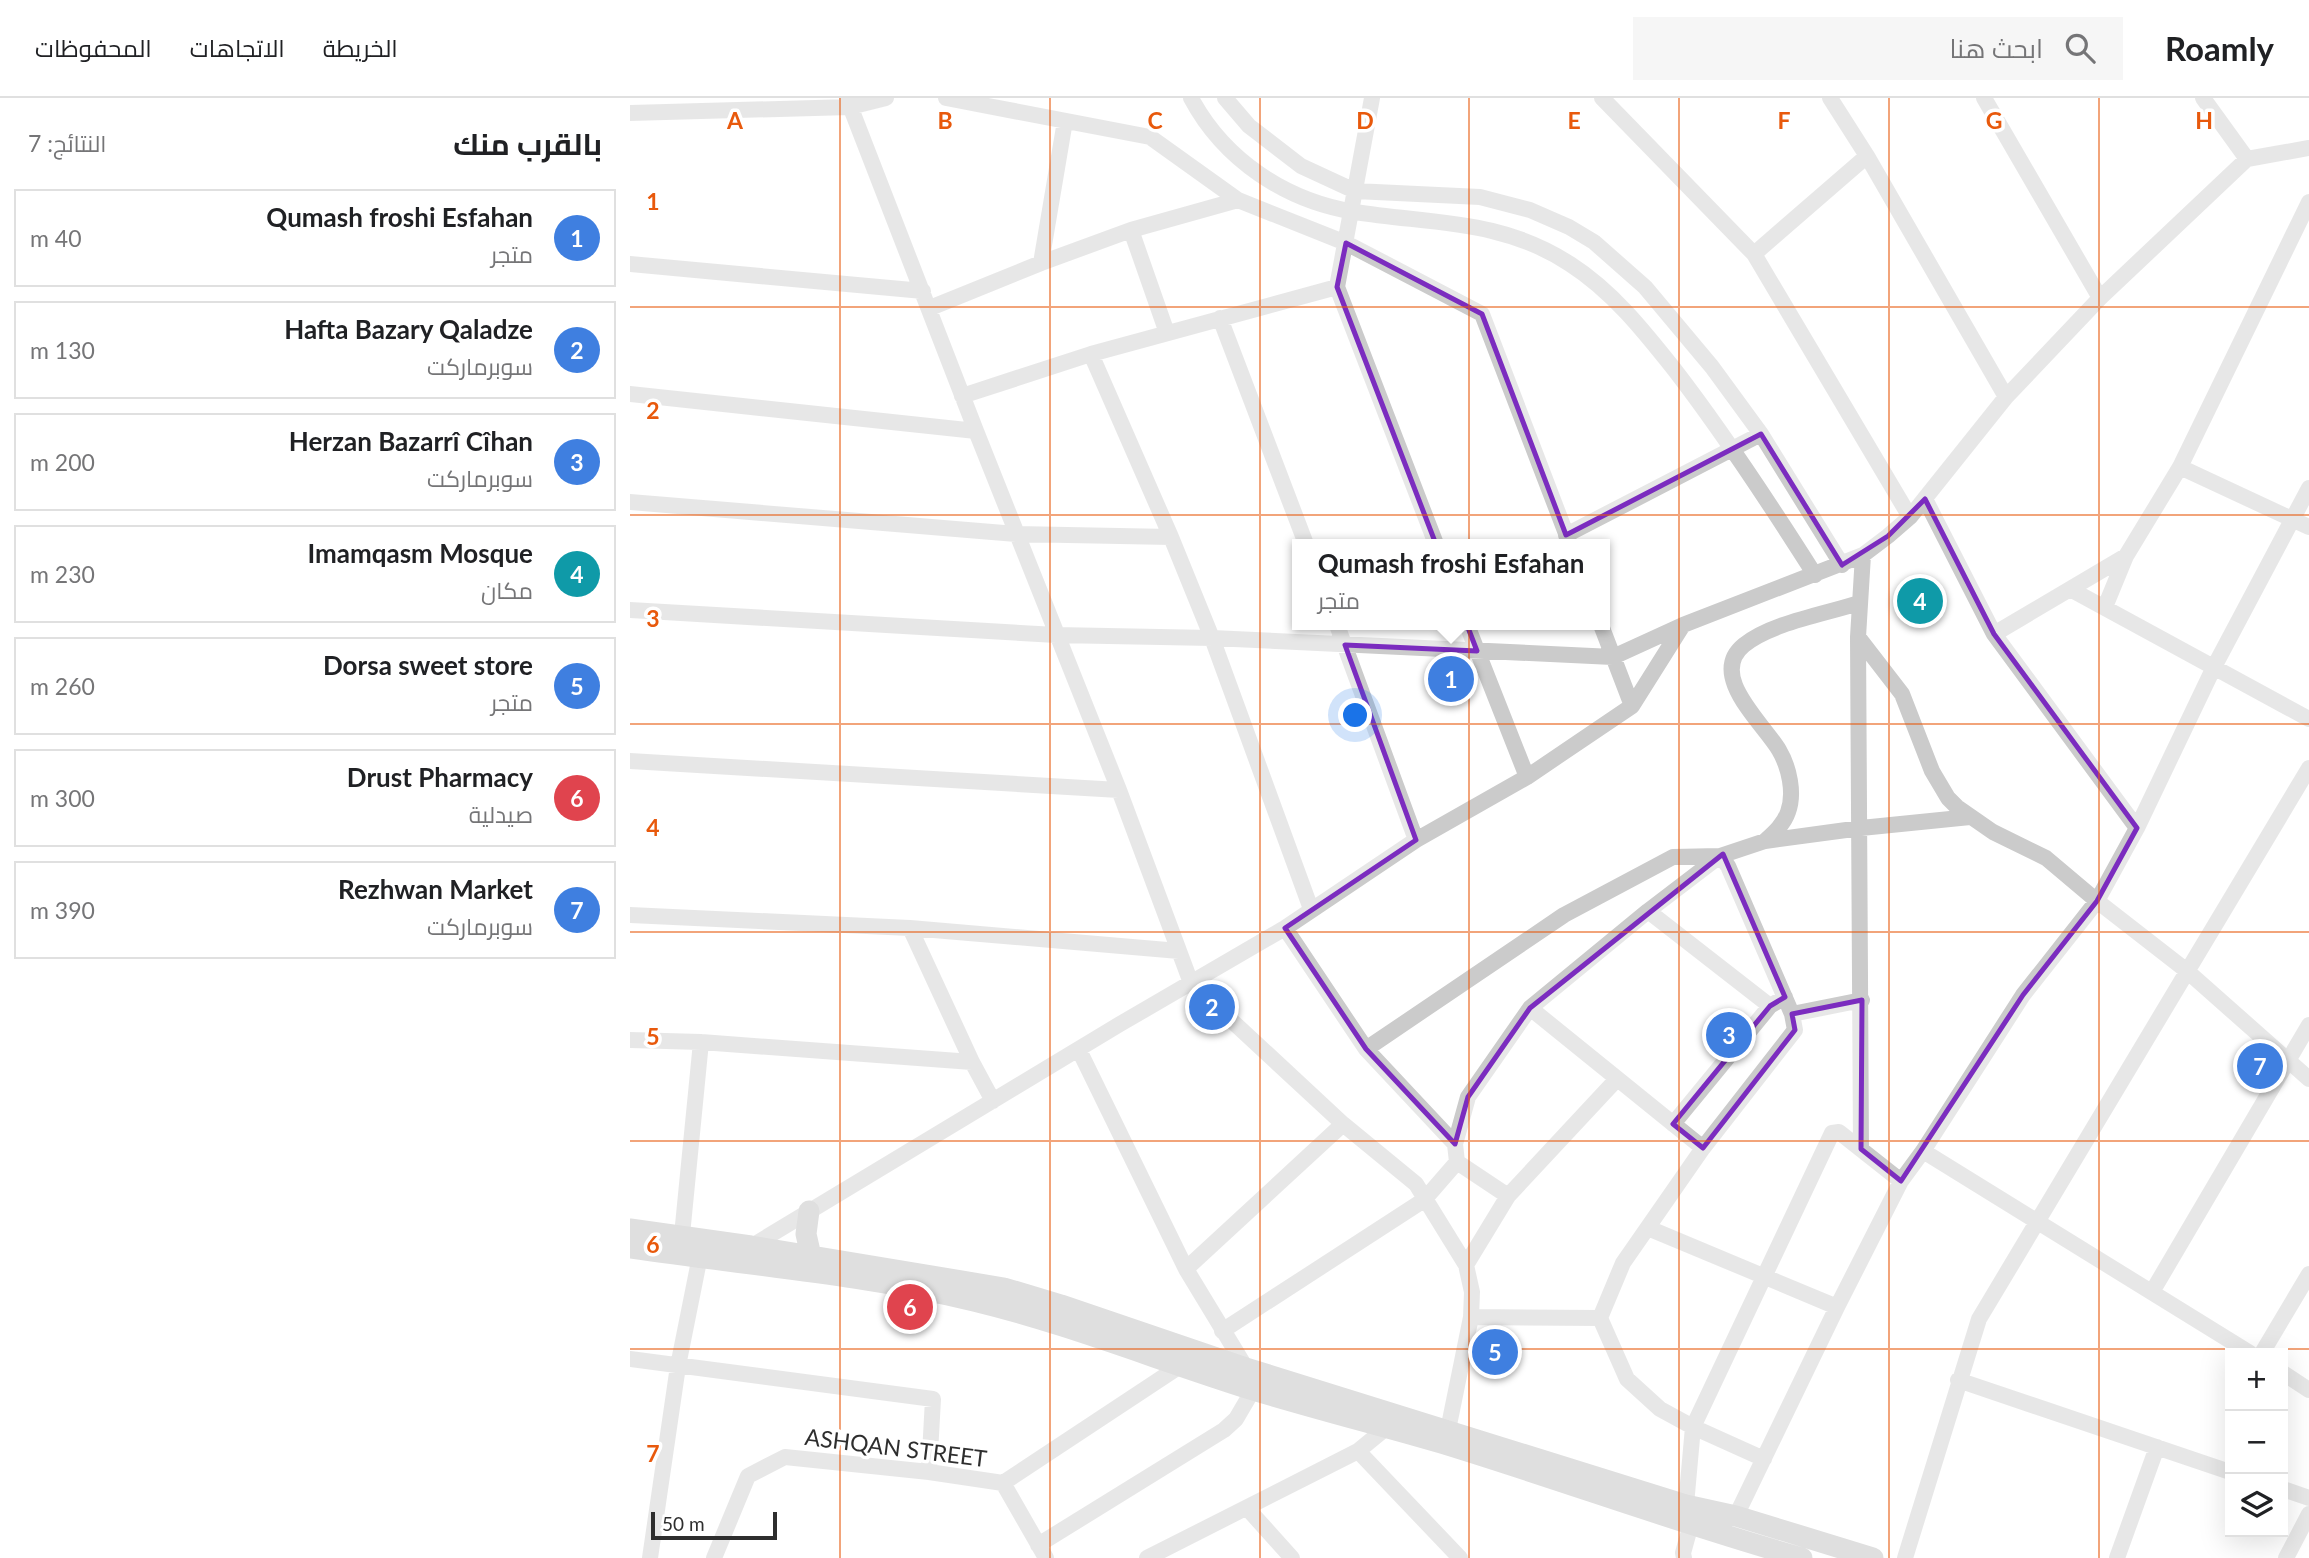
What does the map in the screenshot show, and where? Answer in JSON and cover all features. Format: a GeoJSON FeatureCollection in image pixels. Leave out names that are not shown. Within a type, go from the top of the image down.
{"type":"FeatureCollection","features":[{"type":"Feature","properties":{"kind":"street"},"geometry":{"type":"LineString","coordinates":[[630,113],[886,98]]}},
{"type":"Feature","properties":{"kind":"street"},"geometry":{"type":"LineString","coordinates":[[946,98],[1150,137],[1238,200],[1346,243],[1482,314],[1568,539],[1761,435]]}},
{"type":"Feature","properties":{"kind":"street"},"geometry":{"type":"LineString","coordinates":[[1191,98],[1217,138],[1248,167],[1292,192],[1352,212],[1453,222],[1496,230],[1523,239],[1570,264],[1618,302],[1634,320],[1734,449],[1815,575]]}},
{"type":"Feature","properties":{"kind":"street"},"geometry":{"type":"LineString","coordinates":[[1225,98],[1249,126],[1272,146],[1301,166],[1355,191],[1480,197],[1530,210],[1569,227],[1594,242],[1645,287],[1712,367],[1761,435],[1842,565]]}},
{"type":"Feature","properties":{"kind":"street"},"geometry":{"type":"LineString","coordinates":[[1371,98],[1337,287],[1434,539]]}},
{"type":"Feature","properties":{"kind":"street"},"geometry":{"type":"LineString","coordinates":[[1602,98],[1754,254],[1910,517]]}},
{"type":"Feature","properties":{"kind":"street"},"geometry":{"type":"LineString","coordinates":[[1830,98],[1867,156],[2006,397]]}},
{"type":"Feature","properties":{"kind":"street"},"geometry":{"type":"LineString","coordinates":[[1984,98],[2100,298]]}},
{"type":"Feature","properties":{"kind":"street"},"geometry":{"type":"LineString","coordinates":[[2203,98],[2247,159]]}},
{"type":"Feature","properties":{"kind":"street"},"geometry":{"type":"LineString","coordinates":[[849,102],[1016,534],[1119,790],[1191,983],[1343,1124],[1416,1184],[1465,1265],[1472,1292],[1471,1317],[1448,1430]]}},
{"type":"Feature","properties":{"kind":"street"},"geometry":{"type":"LineString","coordinates":[[1041,263],[1065,121]]}},
{"type":"Feature","properties":{"kind":"street"},"geometry":{"type":"LineString","coordinates":[[630,610],[1056,635],[1212,638],[1613,657],[1683,625],[1863,555],[1910,517],[2006,397],[2100,298],[2247,159],[2309,148]]}},
{"type":"Feature","properties":{"kind":"street"},"geometry":{"type":"LineString","coordinates":[[1754,254],[1867,156]]}},
{"type":"Feature","properties":{"kind":"street"},"geometry":{"type":"LineString","coordinates":[[930,308],[1131,230],[1238,200]]}},
{"type":"Feature","properties":{"kind":"street"},"geometry":{"type":"LineString","coordinates":[[2105,607],[2126,556],[2180,467],[2309,202]]}},
{"type":"Feature","properties":{"kind":"street"},"geometry":{"type":"LineString","coordinates":[[1131,230],[1167,333]]}},
{"type":"Feature","properties":{"kind":"street"},"geometry":{"type":"LineString","coordinates":[[630,264],[923,291]]}},
{"type":"Feature","properties":{"kind":"street"},"geometry":{"type":"LineString","coordinates":[[962,396],[1091,354],[1337,287]]}},
{"type":"Feature","properties":{"kind":"street"},"geometry":{"type":"LineString","coordinates":[[1220,318],[1305,539]]}},
{"type":"Feature","properties":{"kind":"street"},"geometry":{"type":"LineString","coordinates":[[1091,354],[1212,638],[1311,909]]}},
{"type":"Feature","properties":{"kind":"street"},"geometry":{"type":"LineString","coordinates":[[630,394],[976,431]]}},
{"type":"Feature","properties":{"kind":"street"},"geometry":{"type":"LineString","coordinates":[[2180,467],[2309,527]]}},
{"type":"Feature","properties":{"kind":"street"},"geometry":{"type":"LineString","coordinates":[[1736,1516],[1901,1181],[2023,995],[2096,901],[2137,828],[2214,667],[2309,488]]}},
{"type":"Feature","properties":{"kind":"street"},"geometry":{"type":"LineString","coordinates":[[1925,499],[1994,634],[2137,828]]}},
{"type":"Feature","properties":{"kind":"street"},"geometry":{"type":"LineString","coordinates":[[630,502],[1016,534],[1171,537]]}},
{"type":"Feature","properties":{"kind":"street"},"geometry":{"type":"LineString","coordinates":[[1861,1149],[1858,637],[1863,555]]}},
{"type":"Feature","properties":{"kind":"street"},"geometry":{"type":"LineString","coordinates":[[1994,634],[2126,556]]}},
{"type":"Feature","properties":{"kind":"street"},"geometry":{"type":"LineString","coordinates":[[2070,589],[2309,719]]}},
{"type":"Feature","properties":{"kind":"street"},"geometry":{"type":"LineString","coordinates":[[1765,841],[1779,828],[1788,812],[1789,781],[1781,753],[1738,691],[1731,672],[1733,657],[1748,642],[1767,632],[1859,603]]}},
{"type":"Feature","properties":{"kind":"street"},"geometry":{"type":"LineString","coordinates":[[727,1261],[1285,928],[1416,840],[1527,777],[1632,706],[1683,625]]}},
{"type":"Feature","properties":{"kind":"street"},"geometry":{"type":"LineString","coordinates":[[1339,630],[1416,840]]}},
{"type":"Feature","properties":{"kind":"street"},"geometry":{"type":"LineString","coordinates":[[1469,630],[1527,777]]}},
{"type":"Feature","properties":{"kind":"street"},"geometry":{"type":"LineString","coordinates":[[1603,630],[1632,706]]}},
{"type":"Feature","properties":{"kind":"street"},"geometry":{"type":"LineString","coordinates":[[1858,637],[1902,694],[1940,786],[1956,807],[1993,832],[2046,858],[2096,901],[2188,971],[2309,1079]]}},
{"type":"Feature","properties":{"kind":"street"},"geometry":{"type":"LineString","coordinates":[[630,761],[1119,790]]}},
{"type":"Feature","properties":{"kind":"street"},"geometry":{"type":"LineString","coordinates":[[1905,1558],[1979,1319],[2309,768]]}},
{"type":"Feature","properties":{"kind":"street"},"geometry":{"type":"LineString","coordinates":[[1366,1049],[1564,915],[1673,857],[1720,856],[1765,841],[1970,817]]}},
{"type":"Feature","properties":{"kind":"street"},"geometry":{"type":"LineString","coordinates":[[1222,1331],[1424,1200],[1457,1162],[1455,1144],[1468,1097],[1530,1008],[1720,856]]}},
{"type":"Feature","properties":{"kind":"street"},"geometry":{"type":"LineString","coordinates":[[1720,856],[1728,866],[1785,997],[1795,1030],[1703,1148],[1623,1263],[1601,1318],[1627,1379],[1660,1409],[1764,1459]]}},
{"type":"Feature","properties":{"kind":"street"},"geometry":{"type":"LineString","coordinates":[[1648,911],[1770,1006]]}},
{"type":"Feature","properties":{"kind":"street"},"geometry":{"type":"LineString","coordinates":[[630,915],[910,928],[1179,951]]}},
{"type":"Feature","properties":{"kind":"street"},"geometry":{"type":"LineString","coordinates":[[910,928],[993,1101]]}},
{"type":"Feature","properties":{"kind":"street"},"geometry":{"type":"LineString","coordinates":[[1285,928],[1366,1049],[1455,1144]]}},
{"type":"Feature","properties":{"kind":"street"},"geometry":{"type":"LineString","coordinates":[[1673,1124],[1770,1006],[1785,997]]}},
{"type":"Feature","properties":{"kind":"street"},"geometry":{"type":"LineString","coordinates":[[1792,1014],[1862,1000]]}},
{"type":"Feature","properties":{"kind":"street"},"geometry":{"type":"LineString","coordinates":[[1530,1008],[1703,1148]]}},
{"type":"Feature","properties":{"kind":"street"},"geometry":{"type":"LineString","coordinates":[[2152,1292],[2309,1025]]}},
{"type":"Feature","properties":{"kind":"street"},"geometry":{"type":"LineString","coordinates":[[630,1040],[701,1042],[972,1062]]}},
{"type":"Feature","properties":{"kind":"street"},"geometry":{"type":"LineString","coordinates":[[682,1236],[701,1042]]}},
{"type":"Feature","properties":{"kind":"street"},"geometry":{"type":"LineString","coordinates":[[1079,1050],[1186,1269],[1246,1368]]}},
{"type":"Feature","properties":{"kind":"street"},"geometry":{"type":"LineString","coordinates":[[1465,1265],[1508,1196],[1617,1079]]}},
{"type":"Feature","properties":{"kind":"street"},"geometry":{"type":"LineString","coordinates":[[1186,1269],[1343,1124]]}},
{"type":"Feature","properties":{"kind":"street"},"geometry":{"type":"LineString","coordinates":[[1681,1556],[1689,1514],[1693,1427],[1832,1133],[1839,1132],[1901,1181]]}},
{"type":"Feature","properties":{"kind":"street"},"geometry":{"type":"LineString","coordinates":[[1923,1151],[2242,1348]]}},
{"type":"Feature","properties":{"kind":"street"},"geometry":{"type":"LineString","coordinates":[[1457,1162],[1508,1196]]}},
{"type":"Feature","properties":{"kind":"street"},"geometry":{"type":"LineString","coordinates":[[809,1211],[806,1234],[811,1256]]}},
{"type":"Feature","properties":{"kind":"street"},"geometry":{"type":"LineString","coordinates":[[1648,1228],[1837,1307]]}},
{"type":"Feature","properties":{"kind":"street"},"geometry":{"type":"LineString","coordinates":[[630,1229],[682,1236],[727,1261],[973,1301],[1076,1329],[1253,1390],[1388,1420],[1448,1430],[1689,1514],[1802,1558]]}},
{"type":"Feature","properties":{"kind":"street"},"geometry":{"type":"LineString","coordinates":[[630,1248],[751,1246],[1004,1288],[1246,1368],[1388,1420],[1689,1514],[1736,1516],[1873,1558]]}},
{"type":"Feature","properties":{"kind":"street"},"geometry":{"type":"LineString","coordinates":[[650,1558],[678,1366],[701,1248]]}},
{"type":"Feature","properties":{"kind":"street"},"geometry":{"type":"LineString","coordinates":[[2265,1348],[2309,1274]]}},
{"type":"Feature","properties":{"kind":"street"},"geometry":{"type":"LineString","coordinates":[[1471,1317],[1601,1318]]}},
{"type":"Feature","properties":{"kind":"street"},"geometry":{"type":"LineString","coordinates":[[630,1359],[933,1399],[929,1472]]}},
{"type":"Feature","properties":{"kind":"street","name":"ASHQAN STREET"},"geometry":{"type":"LineString","coordinates":[[713,1558],[748,1476],[785,1457],[929,1472],[1003,1483],[1180,1366]]}},
{"type":"Feature","properties":{"kind":"street"},"geometry":{"type":"LineString","coordinates":[[2288,1376],[2309,1390]]}},
{"type":"Feature","properties":{"kind":"street"},"geometry":{"type":"LineString","coordinates":[[1958,1380],[2225,1470]]}},
{"type":"Feature","properties":{"kind":"street"},"geometry":{"type":"LineString","coordinates":[[1003,1483],[1042,1551],[1208,1441],[1236,1419],[1253,1390]]}},
{"type":"Feature","properties":{"kind":"street"},"geometry":{"type":"LineString","coordinates":[[1147,1558],[1358,1451],[1388,1420]]}},
{"type":"Feature","properties":{"kind":"street"},"geometry":{"type":"LineString","coordinates":[[2118,1558],[2157,1447]]}},
{"type":"Feature","properties":{"kind":"street"},"geometry":{"type":"LineString","coordinates":[[1358,1451],[1460,1558]]}},
{"type":"Feature","properties":{"kind":"street"},"geometry":{"type":"LineString","coordinates":[[2288,1491],[2309,1498]]}},
{"type":"Feature","properties":{"kind":"street"},"geometry":{"type":"LineString","coordinates":[[1247,1508],[1292,1558]]}},
{"type":"Feature","properties":{"kind":"street"},"geometry":{"type":"LineString","coordinates":[[2286,1558],[2309,1514]]}},
{"type":"Feature","properties":{"kind":"highlighted area"},"geometry":{"type":"Polygon","coordinates":[[[1346,243],[1482,314],[1566,535],[1761,434],[1842,565],[1888,536],[1925,499],[1994,634],[2137,828],[2097,901],[2023,995],[1901,1181],[1861,1149],[1862,1000],[1792,1014],[1795,1030],[1703,1148],[1673,1124],[1770,1006],[1785,997],[1723,854],[1530,1008],[1468,1097],[1455,1144],[1366,1049],[1285,928],[1416,840],[1345,645],[1477,651],[1337,287],[1346,243]]]}},
{"type":"Feature","properties":{"kind":"place","name":"Imamqasm Mosque"},"geometry":{"type":"Point","coordinates":[1920,601]}},
{"type":"Feature","properties":{"kind":"place","name":"Qumash froshi Esfahan"},"geometry":{"type":"Point","coordinates":[1451,679]}},
{"type":"Feature","properties":{"kind":"place","name":"Hafta Bazary Qaladze"},"geometry":{"type":"Point","coordinates":[1212,1007]}},
{"type":"Feature","properties":{"kind":"place","name":"Herzan Bazarrî Cîhan"},"geometry":{"type":"Point","coordinates":[1729,1035]}},
{"type":"Feature","properties":{"kind":"place","name":"Rezhwan Market"},"geometry":{"type":"Point","coordinates":[2260,1066]}},
{"type":"Feature","properties":{"kind":"place","name":"Drust Pharmacy"},"geometry":{"type":"Point","coordinates":[910,1307]}},
{"type":"Feature","properties":{"kind":"place","name":"Dorsa sweet store"},"geometry":{"type":"Point","coordinates":[1495,1352]}}]}
